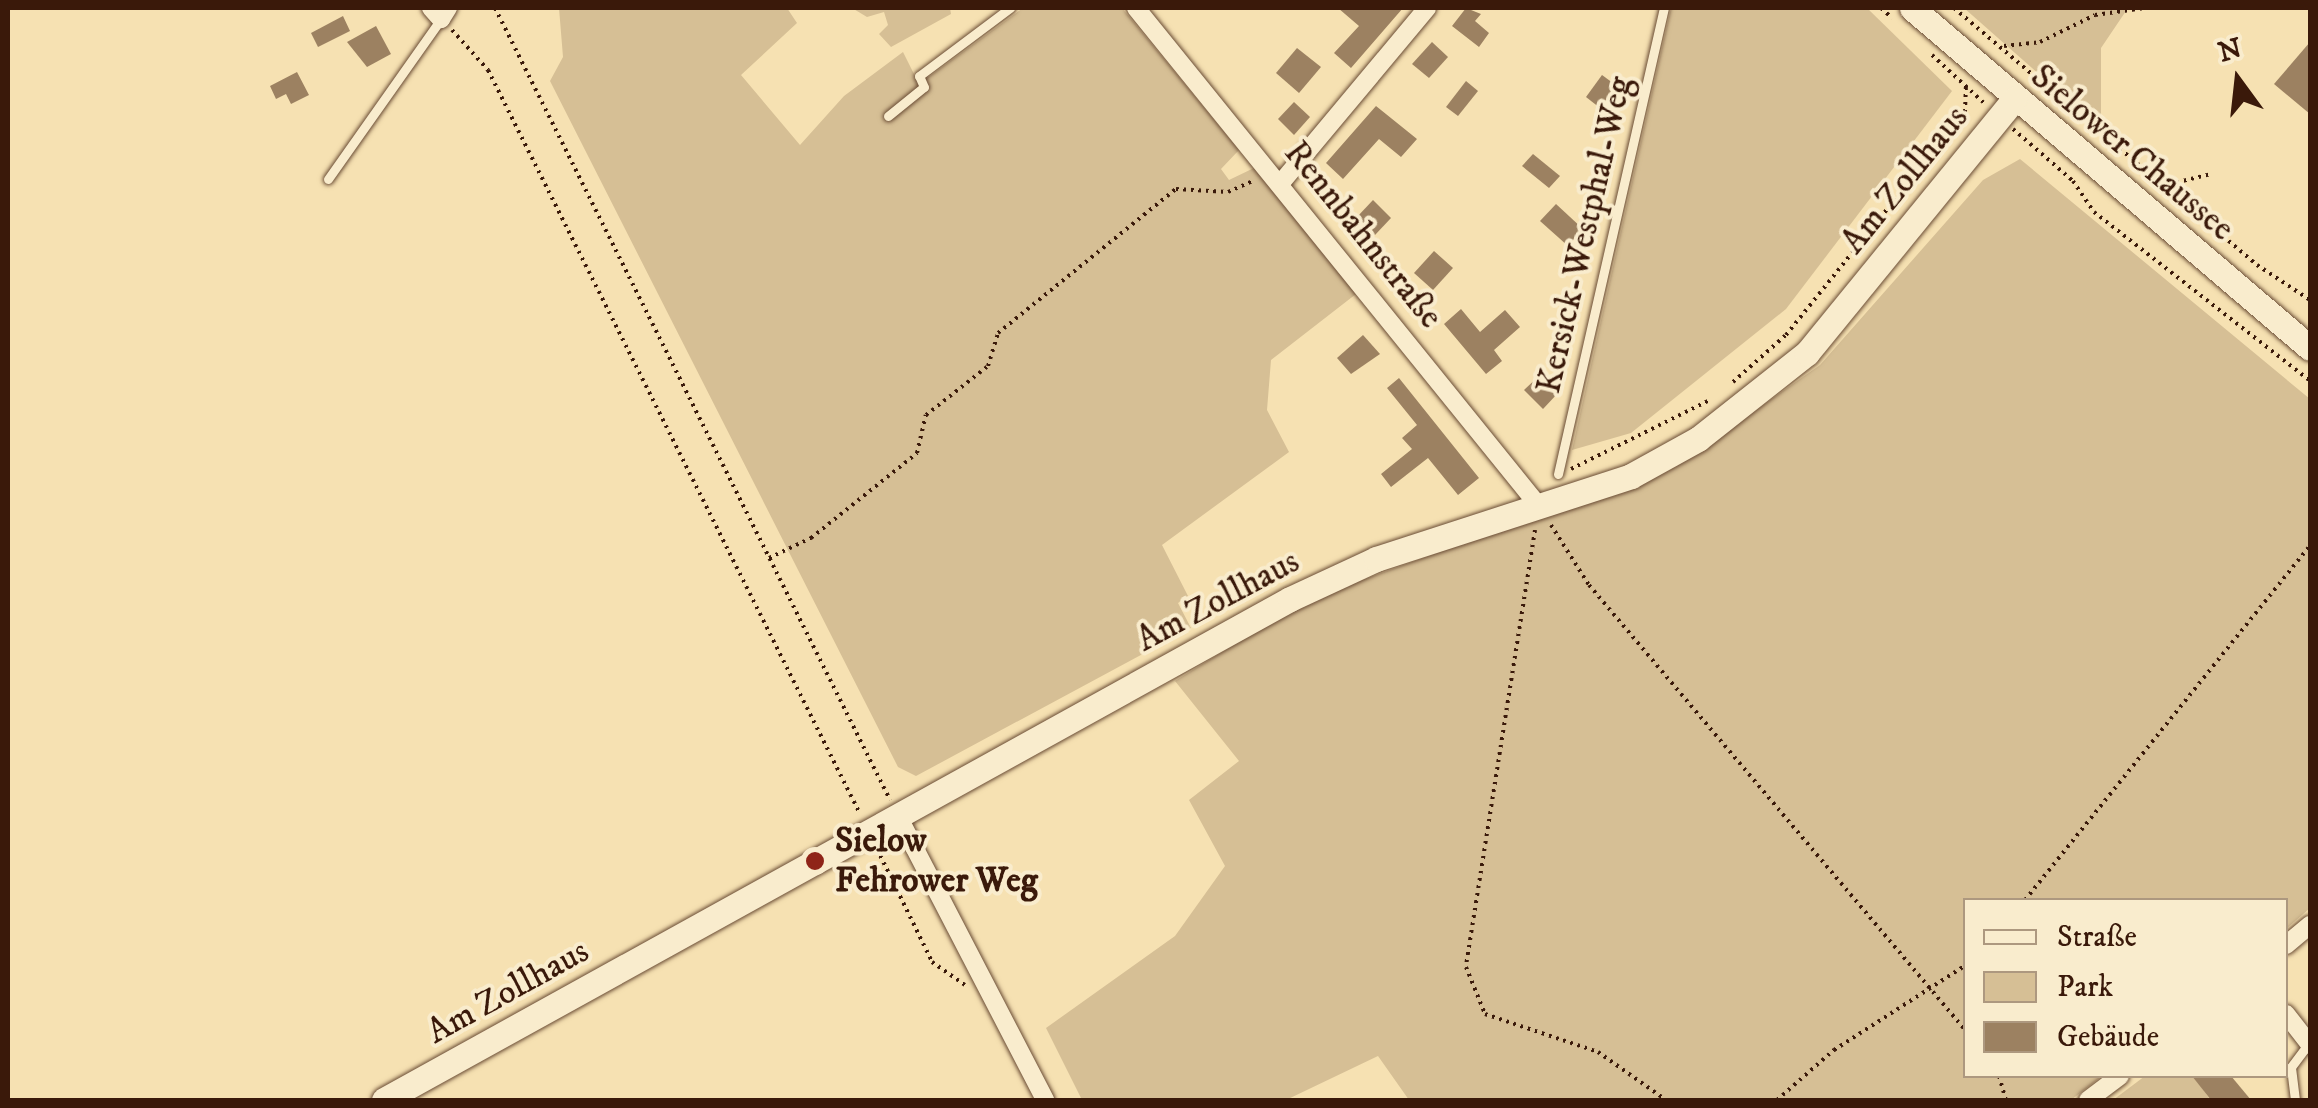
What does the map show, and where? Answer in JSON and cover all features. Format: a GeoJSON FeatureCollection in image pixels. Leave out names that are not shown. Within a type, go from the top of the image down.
{"type":"FeatureCollection","features":[{"type":"Feature","properties":{"kind":"street","name":"Rennbahnstraße"},"geometry":{"type":"LineString","coordinates":[[1136,8],[1538,505]]}},
{"type":"Feature","properties":{"kind":"street"},"geometry":{"type":"LineString","coordinates":[[1275,178],[1428,8]]}},
{"type":"Feature","properties":{"kind":"street","name":"Sielower Chaussee"},"geometry":{"type":"LineString","coordinates":[[1912,8],[2014,100],[2310,348]]}},
{"type":"Feature","properties":{"kind":"street","name":"Am Zollhaus"},"geometry":{"type":"LineString","coordinates":[[384,1100],[1290,599],[1376,560],[1631,476],[1771,387],[1842,314],[2014,100]]}},
{"type":"Feature","properties":{"kind":"street"},"geometry":{"type":"LineString","coordinates":[[898,816],[1044,1100]]}},
{"type":"Feature","properties":{"kind":"street"},"geometry":{"type":"LineString","coordinates":[[2288,943],[2310,925]]}},
{"type":"Feature","properties":{"kind":"street"},"geometry":{"type":"LineString","coordinates":[[2288,1016],[2310,1044]]}},
{"type":"Feature","properties":{"kind":"street"},"geometry":{"type":"LineString","coordinates":[[2088,1100],[2117,1078]]}},
{"type":"Feature","properties":{"kind":"lane"},"geometry":{"type":"LineString","coordinates":[[888,116],[924,87],[919,76],[1010,8]]}},
{"type":"Feature","properties":{"kind":"lane","name":"Kersick-Westphal-Weg"},"geometry":{"type":"LineString","coordinates":[[1558,474],[1664,8]]}},
{"type":"Feature","properties":{"kind":"lane"},"geometry":{"type":"LineString","coordinates":[[328,179],[440,11]]}},
{"type":"Feature","properties":{"kind":"lane"},"geometry":{"type":"LineString","coordinates":[[2295,1100],[2291,1068],[2310,1044]]}},
{"type":"Feature","properties":{"kind":"path"},"geometry":{"type":"LineString","coordinates":[[495,8],[898,816]]}},
{"type":"Feature","properties":{"kind":"path"},"geometry":{"type":"LineString","coordinates":[[1954,8],[2162,186],[2310,300],[2300,310]]}},
{"type":"Feature","properties":{"kind":"path"},"geometry":{"type":"LineString","coordinates":[[1999,45],[2015,50],[2095,15],[2145,8]]}},
{"type":"Feature","properties":{"kind":"path"},"geometry":{"type":"LineString","coordinates":[[440,11],[488,70],[932,962],[968,988]]}},
{"type":"Feature","properties":{"kind":"path"},"geometry":{"type":"LineString","coordinates":[[1731,384],[1786,335],[1954,127],[1965,112],[1964,85]]}},
{"type":"Feature","properties":{"kind":"path"},"geometry":{"type":"LineString","coordinates":[[2045,156],[2116,230],[2310,382]]}},
{"type":"Feature","properties":{"kind":"path"},"geometry":{"type":"LineString","coordinates":[[2162,186],[2211,174]]}},
{"type":"Feature","properties":{"kind":"path"},"geometry":{"type":"LineString","coordinates":[[769,558],[811,538],[917,453],[926,415],[988,366],[998,333],[1176,189],[1228,192],[1275,178]]}},
{"type":"Feature","properties":{"kind":"path"},"geometry":{"type":"LineString","coordinates":[[2116,230],[2124,219]]}},
{"type":"Feature","properties":{"kind":"path"},"geometry":{"type":"LineString","coordinates":[[1558,474],[1637,443],[1717,396]]}},
{"type":"Feature","properties":{"kind":"path"},"geometry":{"type":"LineString","coordinates":[[1538,505],[1589,585],[1963,1028]]}},
{"type":"Feature","properties":{"kind":"path"},"geometry":{"type":"LineString","coordinates":[[1538,505],[1466,968],[1485,1014],[1598,1052],[1666,1100]]}},
{"type":"Feature","properties":{"kind":"path"},"geometry":{"type":"LineString","coordinates":[[2026,898],[2310,546]]}},
{"type":"Feature","properties":{"kind":"path"},"geometry":{"type":"LineString","coordinates":[[1777,1100],[1834,1050],[1963,967]]}},
{"type":"Feature","properties":{"kind":"green space"},"geometry":{"type":"Polygon","coordinates":[[[559,8],[787,8],[797,23],[741,75],[800,145],[844,96],[903,52],[919,84],[1023,8],[1122,8],[1239,150],[1221,169],[1229,180],[1254,168],[1356,294],[1271,360],[1267,410],[1289,452],[1162,545],[1188,596],[1178,603],[1191,628],[916,776],[898,767],[550,81],[563,57],[559,8]]]}},
{"type":"Feature","properties":{"kind":"green space"},"geometry":{"type":"Polygon","coordinates":[[[852,8],[950,8],[951,14],[891,47],[879,34],[888,25],[884,12],[867,17],[852,8]]]}},
{"type":"Feature","properties":{"kind":"green space"},"geometry":{"type":"Polygon","coordinates":[[[1671,8],[1867,8],[1952,91],[1786,309],[1631,433],[1572,450],[1671,8]]]}},
{"type":"Feature","properties":{"kind":"green space"},"geometry":{"type":"Polygon","coordinates":[[[1964,8],[2128,8],[2101,48],[2101,129],[1964,8]]]}},
{"type":"Feature","properties":{"kind":"green space"},"geometry":{"type":"Polygon","coordinates":[[[2020,159],[2310,399],[2310,908],[2288,927],[2288,898],[1963,898],[1963,1078],[2099,1078],[2071,1100],[1409,1100],[1378,1056],[1286,1100],[1082,1100],[1046,1028],[1175,936],[1225,866],[1189,800],[1239,761],[1175,681],[1307,600],[1675,467],[1820,365],[1983,180],[2020,159]]]}},
{"type":"Feature","properties":{"kind":"green space"},"geometry":{"type":"Polygon","coordinates":[[[2142,1078],[2195,1078],[2209,1098],[2113,1100],[2142,1078]]]}},
{"type":"Feature","properties":{"kind":"building"},"geometry":{"type":"Polygon","coordinates":[[[1338,8],[1403,8],[1351,68],[1334,53],[1359,26],[1338,8]]]}},
{"type":"Feature","properties":{"kind":"building"},"geometry":{"type":"Polygon","coordinates":[[[1466,8],[1481,14],[1475,21],[1489,33],[1479,47],[1452,26],[1466,8]]]}},
{"type":"Feature","properties":{"kind":"building"},"geometry":{"type":"Polygon","coordinates":[[[343,16],[350,31],[318,47],[311,33],[343,16]]]}},
{"type":"Feature","properties":{"kind":"building"},"geometry":{"type":"Polygon","coordinates":[[[376,26],[391,54],[367,67],[347,42],[376,26]]]}},
{"type":"Feature","properties":{"kind":"building"},"geometry":{"type":"Polygon","coordinates":[[[1432,42],[1448,57],[1429,78],[1412,64],[1432,42]]]}},
{"type":"Feature","properties":{"kind":"building"},"geometry":{"type":"Polygon","coordinates":[[[2310,42],[2310,114],[2274,84],[2310,42]]]}},
{"type":"Feature","properties":{"kind":"building"},"geometry":{"type":"Polygon","coordinates":[[[1297,48],[1321,67],[1299,93],[1276,73],[1297,48]]]}},
{"type":"Feature","properties":{"kind":"building"},"geometry":{"type":"Polygon","coordinates":[[[297,72],[309,95],[291,104],[286,94],[276,99],[270,86],[297,72]]]}},
{"type":"Feature","properties":{"kind":"building"},"geometry":{"type":"Polygon","coordinates":[[[1602,75],[1617,86],[1600,108],[1586,97],[1602,75]]]}},
{"type":"Feature","properties":{"kind":"building"},"geometry":{"type":"Polygon","coordinates":[[[1466,81],[1478,91],[1458,116],[1446,107],[1466,81]]]}},
{"type":"Feature","properties":{"kind":"building"},"geometry":{"type":"Polygon","coordinates":[[[1294,102],[1310,117],[1294,135],[1278,119],[1294,102]]]}},
{"type":"Feature","properties":{"kind":"building"},"geometry":{"type":"Polygon","coordinates":[[[1376,106],[1417,139],[1401,157],[1379,139],[1343,179],[1326,163],[1376,106]]]}},
{"type":"Feature","properties":{"kind":"building"},"geometry":{"type":"Polygon","coordinates":[[[1533,154],[1560,176],[1549,188],[1522,166],[1533,154]]]}},
{"type":"Feature","properties":{"kind":"building"},"geometry":{"type":"Polygon","coordinates":[[[1373,200],[1391,218],[1375,235],[1357,217],[1373,200]]]}},
{"type":"Feature","properties":{"kind":"building"},"geometry":{"type":"Polygon","coordinates":[[[1556,204],[1583,229],[1568,246],[1540,221],[1556,204]]]}},
{"type":"Feature","properties":{"kind":"building"},"geometry":{"type":"Polygon","coordinates":[[[1434,251],[1453,268],[1433,290],[1414,273],[1434,251]]]}},
{"type":"Feature","properties":{"kind":"building"},"geometry":{"type":"Polygon","coordinates":[[[1461,309],[1480,332],[1505,310],[1520,327],[1494,350],[1502,361],[1486,374],[1444,324],[1461,309]]]}},
{"type":"Feature","properties":{"kind":"building"},"geometry":{"type":"Polygon","coordinates":[[[1363,335],[1380,354],[1351,374],[1337,358],[1363,335]]]}},
{"type":"Feature","properties":{"kind":"building"},"geometry":{"type":"Polygon","coordinates":[[[1540,375],[1558,393],[1543,409],[1524,390],[1540,375]]]}},
{"type":"Feature","properties":{"kind":"building"},"geometry":{"type":"Polygon","coordinates":[[[1399,378],[1479,478],[1458,495],[1428,458],[1391,487],[1381,474],[1412,449],[1402,438],[1417,425],[1387,388],[1399,378]]]}},
{"type":"Feature","properties":{"kind":"building"},"geometry":{"type":"Polygon","coordinates":[[[2194,1078],[2233,1078],[2251,1100],[2211,1100],[2194,1078]]]}},
{"type":"Feature","properties":{"kind":"place","name":"Sielow Fehrower Weg"},"geometry":{"type":"Point","coordinates":[815,861]}}]}
